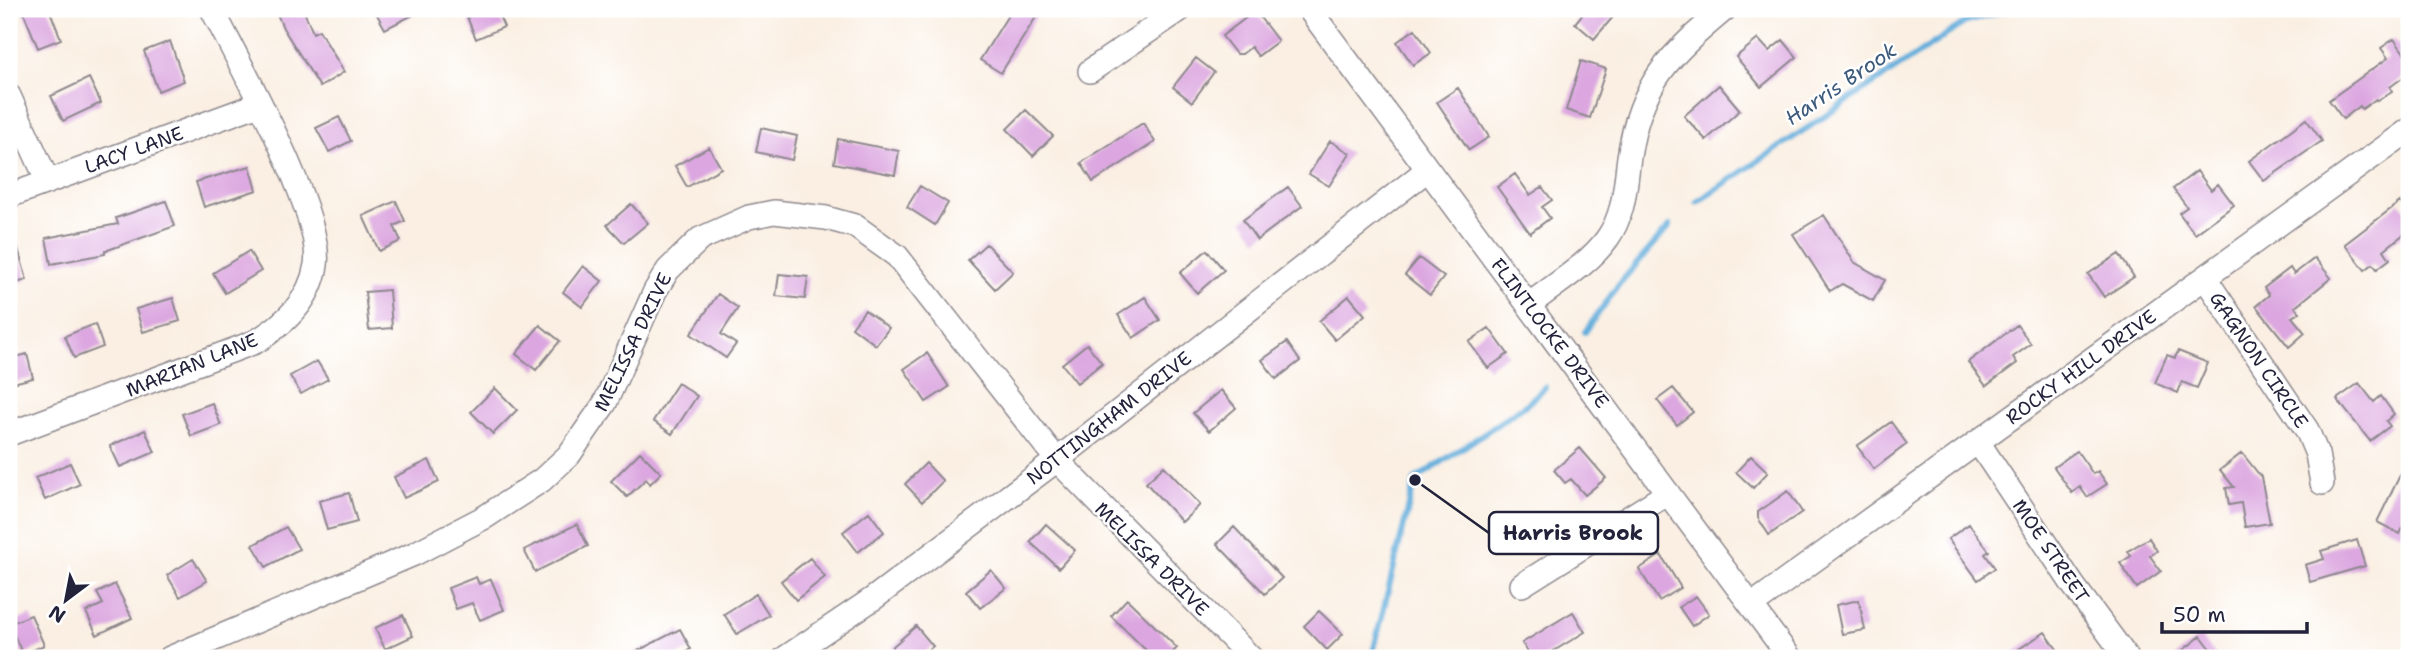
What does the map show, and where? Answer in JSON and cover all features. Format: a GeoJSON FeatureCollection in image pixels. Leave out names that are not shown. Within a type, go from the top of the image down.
{"type":"FeatureCollection","features":[{"type":"Feature","properties":{"kind":"street","name":"MARIAN LANE"},"geometry":{"type":"LineString","coordinates":[[9,434],[231,353],[276,330],[292,315],[313,281],[317,247],[302,195],[212,9]]}},
{"type":"Feature","properties":{"kind":"street"},"geometry":{"type":"LineString","coordinates":[[1090,71],[1181,9]]}},
{"type":"Feature","properties":{"kind":"street","name":"FLINTLOCKE DRIVE"},"geometry":{"type":"LineString","coordinates":[[1309,9],[1790,658]]}},
{"type":"Feature","properties":{"kind":"street"},"geometry":{"type":"LineString","coordinates":[[1529,305],[1576,269],[1607,238],[1618,220],[1625,196],[1634,134],[1647,92],[1659,71],[1673,55],[1725,9]]}},
{"type":"Feature","properties":{"kind":"street"},"geometry":{"type":"LineString","coordinates":[[9,96],[48,182]]}},
{"type":"Feature","properties":{"kind":"street","name":"LACY LANE"},"geometry":{"type":"LineString","coordinates":[[9,196],[259,104]]}},
{"type":"Feature","properties":{"kind":"street","name":"ROCKY HILL DRIVE"},"geometry":{"type":"LineString","coordinates":[[1752,605],[2409,130]]}},
{"type":"Feature","properties":{"kind":"street","name":"NOTTINGHAM DRIVE"},"geometry":{"type":"LineString","coordinates":[[785,658],[874,598],[1056,460],[1427,170]]}},
{"type":"Feature","properties":{"kind":"street","name":"MELISSA DRIVE"},"geometry":{"type":"LineString","coordinates":[[170,658],[426,548],[485,517],[542,480],[569,455],[606,403],[655,291],[668,270],[700,239],[749,217],[774,212],[826,218],[855,226],[878,240],[916,279],[1056,460],[1251,658]]}},
{"type":"Feature","properties":{"kind":"street","name":"GAGNON CIRCLE"},"geometry":{"type":"LineString","coordinates":[[2204,278],[2307,430],[2317,454],[2322,483]]}},
{"type":"Feature","properties":{"kind":"street","name":"MOE STREET"},"geometry":{"type":"LineString","coordinates":[[1978,442],[2073,584],[2127,658]]}},
{"type":"Feature","properties":{"kind":"street"},"geometry":{"type":"LineString","coordinates":[[1522,585],[1668,493]]}},
{"type":"Feature","properties":{"kind":"building"},"geometry":{"type":"Polygon","coordinates":[[[22,9],[49,9],[61,39],[38,48],[22,9]]]}},
{"type":"Feature","properties":{"kind":"building"},"geometry":{"type":"Polygon","coordinates":[[[275,9],[303,9],[313,33],[319,30],[344,72],[320,87],[283,28],[275,9]]]}},
{"type":"Feature","properties":{"kind":"building"},"geometry":{"type":"Polygon","coordinates":[[[374,9],[425,9],[385,29],[374,9]]]}},
{"type":"Feature","properties":{"kind":"building"},"geometry":{"type":"Polygon","coordinates":[[[473,9],[496,9],[504,27],[476,39],[465,12],[473,9]]]}},
{"type":"Feature","properties":{"kind":"building"},"geometry":{"type":"Polygon","coordinates":[[[1012,9],[1041,9],[1001,73],[980,60],[1012,9]]]}},
{"type":"Feature","properties":{"kind":"building"},"geometry":{"type":"Polygon","coordinates":[[[1587,9],[1620,9],[1594,39],[1575,23],[1587,9]]]}},
{"type":"Feature","properties":{"kind":"building"},"geometry":{"type":"Polygon","coordinates":[[[1255,11],[1278,41],[1258,56],[1251,47],[1242,54],[1236,54],[1222,36],[1255,11]]]}},
{"type":"Feature","properties":{"kind":"building"},"geometry":{"type":"Polygon","coordinates":[[[1415,29],[1431,53],[1413,65],[1397,42],[1415,29]]]}},
{"type":"Feature","properties":{"kind":"building"},"geometry":{"type":"Polygon","coordinates":[[[1758,39],[1769,51],[1783,40],[1797,57],[1761,87],[1736,57],[1758,39]]]}},
{"type":"Feature","properties":{"kind":"building"},"geometry":{"type":"Polygon","coordinates":[[[2394,39],[2409,60],[2409,73],[2390,87],[2392,91],[2362,109],[2360,106],[2343,119],[2329,100],[2388,58],[2381,48],[2394,39]]]}},
{"type":"Feature","properties":{"kind":"building"},"geometry":{"type":"Polygon","coordinates":[[[170,41],[184,81],[158,91],[144,51],[170,41]]]}},
{"type":"Feature","properties":{"kind":"building"},"geometry":{"type":"Polygon","coordinates":[[[1196,58],[1214,72],[1192,102],[1173,87],[1196,58]]]}},
{"type":"Feature","properties":{"kind":"building"},"geometry":{"type":"Polygon","coordinates":[[[1581,61],[1606,69],[1590,118],[1566,110],[1581,61]]]}},
{"type":"Feature","properties":{"kind":"building"},"geometry":{"type":"Polygon","coordinates":[[[89,78],[101,103],[63,121],[51,96],[89,78]]]}},
{"type":"Feature","properties":{"kind":"building"},"geometry":{"type":"Polygon","coordinates":[[[1719,85],[1740,110],[1706,140],[1684,116],[1719,85]]]}},
{"type":"Feature","properties":{"kind":"building"},"geometry":{"type":"Polygon","coordinates":[[[1458,88],[1489,137],[1469,150],[1437,102],[1458,88]]]}},
{"type":"Feature","properties":{"kind":"building"},"geometry":{"type":"Polygon","coordinates":[[[1026,110],[1053,136],[1033,156],[1007,129],[1026,110]]]}},
{"type":"Feature","properties":{"kind":"building"},"geometry":{"type":"Polygon","coordinates":[[[339,117],[351,141],[329,152],[316,128],[339,117]]]}},
{"type":"Feature","properties":{"kind":"building"},"geometry":{"type":"Polygon","coordinates":[[[2306,119],[2322,141],[2264,181],[2249,161],[2306,119]]]}},
{"type":"Feature","properties":{"kind":"building"},"geometry":{"type":"Polygon","coordinates":[[[1143,123],[1155,142],[1093,182],[1081,163],[1143,123]]]}},
{"type":"Feature","properties":{"kind":"building"},"geometry":{"type":"Polygon","coordinates":[[[761,128],[797,136],[792,160],[756,152],[761,128]]]}},
{"type":"Feature","properties":{"kind":"building"},"geometry":{"type":"Polygon","coordinates":[[[838,139],[899,151],[895,175],[834,163],[838,139]]]}},
{"type":"Feature","properties":{"kind":"building"},"geometry":{"type":"Polygon","coordinates":[[[1330,141],[1350,153],[1329,186],[1309,174],[1330,141]]]}},
{"type":"Feature","properties":{"kind":"building"},"geometry":{"type":"Polygon","coordinates":[[[709,147],[721,168],[687,187],[675,166],[709,147]]]}},
{"type":"Feature","properties":{"kind":"building"},"geometry":{"type":"Polygon","coordinates":[[[250,166],[257,190],[204,207],[196,182],[250,166]]]}},
{"type":"Feature","properties":{"kind":"building"},"geometry":{"type":"Polygon","coordinates":[[[2197,171],[2211,190],[2218,184],[2234,205],[2195,234],[2179,213],[2187,207],[2173,189],[2197,171]]]}},
{"type":"Feature","properties":{"kind":"building"},"geometry":{"type":"Polygon","coordinates":[[[1515,174],[1530,195],[1542,187],[1552,200],[1542,207],[1550,218],[1530,233],[1497,187],[1515,174]]]}},
{"type":"Feature","properties":{"kind":"building"},"geometry":{"type":"Polygon","coordinates":[[[920,186],[948,203],[935,225],[907,207],[920,186]]]}},
{"type":"Feature","properties":{"kind":"building"},"geometry":{"type":"Polygon","coordinates":[[[1288,187],[1302,206],[1257,240],[1243,220],[1288,187]]]}},
{"type":"Feature","properties":{"kind":"building"},"geometry":{"type":"Polygon","coordinates":[[[166,201],[175,226],[105,251],[105,254],[51,264],[46,238],[118,224],[116,218],[166,201]]]}},
{"type":"Feature","properties":{"kind":"building"},"geometry":{"type":"Polygon","coordinates":[[[396,201],[405,221],[394,226],[401,241],[379,251],[363,216],[396,201]]]}},
{"type":"Feature","properties":{"kind":"building"},"geometry":{"type":"Polygon","coordinates":[[[2400,202],[2409,213],[2409,230],[2384,250],[2390,259],[2377,269],[2373,264],[2365,270],[2345,244],[2400,202]]]}},
{"type":"Feature","properties":{"kind":"building"},"geometry":{"type":"Polygon","coordinates":[[[631,204],[648,223],[624,243],[607,225],[631,204]]]}},
{"type":"Feature","properties":{"kind":"building"},"geometry":{"type":"Polygon","coordinates":[[[1824,215],[1854,262],[1885,280],[1873,301],[1842,284],[1830,291],[1793,234],[1824,215]]]}},
{"type":"Feature","properties":{"kind":"building"},"geometry":{"type":"Polygon","coordinates":[[[13,231],[27,280],[9,285],[9,232],[13,231]]]}},
{"type":"Feature","properties":{"kind":"building"},"geometry":{"type":"Polygon","coordinates":[[[986,244],[1013,272],[995,289],[968,260],[986,244]]]}},
{"type":"Feature","properties":{"kind":"building"},"geometry":{"type":"Polygon","coordinates":[[[1207,250],[1224,270],[1197,293],[1180,273],[1207,250]]]}},
{"type":"Feature","properties":{"kind":"building"},"geometry":{"type":"Polygon","coordinates":[[[249,251],[261,271],[225,293],[213,273],[249,251]]]}},
{"type":"Feature","properties":{"kind":"building"},"geometry":{"type":"Polygon","coordinates":[[[2119,254],[2134,277],[2104,297],[2088,274],[2119,254]]]}},
{"type":"Feature","properties":{"kind":"building"},"geometry":{"type":"Polygon","coordinates":[[[1419,258],[1444,277],[1430,295],[1405,275],[1419,258]]]}},
{"type":"Feature","properties":{"kind":"building"},"geometry":{"type":"Polygon","coordinates":[[[2315,258],[2331,278],[2295,307],[2300,312],[2292,317],[2305,333],[2289,347],[2256,306],[2269,295],[2264,288],[2290,268],[2294,274],[2315,258]]]}},
{"type":"Feature","properties":{"kind":"building"},"geometry":{"type":"Polygon","coordinates":[[[583,266],[602,281],[582,307],[563,292],[583,266]]]}},
{"type":"Feature","properties":{"kind":"building"},"geometry":{"type":"Polygon","coordinates":[[[779,274],[808,277],[805,299],[776,296],[779,274]]]}},
{"type":"Feature","properties":{"kind":"building"},"geometry":{"type":"Polygon","coordinates":[[[389,290],[392,328],[369,330],[365,292],[389,290]]]}},
{"type":"Feature","properties":{"kind":"building"},"geometry":{"type":"Polygon","coordinates":[[[718,294],[738,308],[721,334],[736,344],[726,358],[691,334],[718,294]]]}},
{"type":"Feature","properties":{"kind":"building"},"geometry":{"type":"Polygon","coordinates":[[[1349,296],[1365,315],[1335,340],[1319,321],[1349,296]]]}},
{"type":"Feature","properties":{"kind":"building"},"geometry":{"type":"Polygon","coordinates":[[[1145,297],[1160,320],[1133,338],[1118,315],[1145,297]]]}},
{"type":"Feature","properties":{"kind":"building"},"geometry":{"type":"Polygon","coordinates":[[[173,298],[180,321],[143,332],[136,309],[173,298]]]}},
{"type":"Feature","properties":{"kind":"building"},"geometry":{"type":"Polygon","coordinates":[[[865,310],[889,328],[876,345],[852,327],[865,310]]]}},
{"type":"Feature","properties":{"kind":"building"},"geometry":{"type":"Polygon","coordinates":[[[95,324],[103,347],[74,358],[65,336],[95,324]]]}},
{"type":"Feature","properties":{"kind":"building"},"geometry":{"type":"Polygon","coordinates":[[[540,325],[560,341],[536,370],[516,354],[540,325]]]}},
{"type":"Feature","properties":{"kind":"building"},"geometry":{"type":"Polygon","coordinates":[[[2017,325],[2031,344],[2013,357],[2017,363],[1986,386],[1968,362],[2017,325]]]}},
{"type":"Feature","properties":{"kind":"building"},"geometry":{"type":"Polygon","coordinates":[[[1489,328],[1508,354],[1488,368],[1469,342],[1489,328]]]}},
{"type":"Feature","properties":{"kind":"building"},"geometry":{"type":"Polygon","coordinates":[[[1287,342],[1300,361],[1276,379],[1262,360],[1287,342]]]}},
{"type":"Feature","properties":{"kind":"building"},"geometry":{"type":"Polygon","coordinates":[[[1087,344],[1102,363],[1077,383],[1062,364],[1087,344]]]}},
{"type":"Feature","properties":{"kind":"building"},"geometry":{"type":"Polygon","coordinates":[[[2178,351],[2208,363],[2197,388],[2182,382],[2178,393],[2155,383],[2167,355],[2175,358],[2178,351]]]}},
{"type":"Feature","properties":{"kind":"building"},"geometry":{"type":"Polygon","coordinates":[[[927,353],[949,387],[926,402],[904,369],[927,353]]]}},
{"type":"Feature","properties":{"kind":"building"},"geometry":{"type":"Polygon","coordinates":[[[27,354],[33,378],[9,384],[9,359],[27,354]]]}},
{"type":"Feature","properties":{"kind":"building"},"geometry":{"type":"Polygon","coordinates":[[[317,361],[328,379],[301,394],[290,376],[317,361]]]}},
{"type":"Feature","properties":{"kind":"building"},"geometry":{"type":"Polygon","coordinates":[[[678,383],[697,396],[672,434],[653,421],[678,383]]]}},
{"type":"Feature","properties":{"kind":"building"},"geometry":{"type":"Polygon","coordinates":[[[2359,383],[2374,402],[2381,396],[2394,414],[2386,421],[2390,426],[2370,441],[2337,399],[2359,383]]]}},
{"type":"Feature","properties":{"kind":"building"},"geometry":{"type":"Polygon","coordinates":[[[495,388],[517,410],[493,434],[471,412],[495,388]]]}},
{"type":"Feature","properties":{"kind":"building"},"geometry":{"type":"Polygon","coordinates":[[[1673,388],[1693,412],[1677,425],[1657,400],[1673,388]]]}},
{"type":"Feature","properties":{"kind":"building"},"geometry":{"type":"Polygon","coordinates":[[[1221,390],[1236,408],[1209,431],[1193,413],[1221,390]]]}},
{"type":"Feature","properties":{"kind":"building"},"geometry":{"type":"Polygon","coordinates":[[[212,403],[221,425],[191,436],[182,414],[212,403]]]}},
{"type":"Feature","properties":{"kind":"building"},"geometry":{"type":"Polygon","coordinates":[[[1891,422],[1907,444],[1874,469],[1857,446],[1891,422]]]}},
{"type":"Feature","properties":{"kind":"building"},"geometry":{"type":"Polygon","coordinates":[[[145,430],[155,452],[120,467],[110,446],[145,430]]]}},
{"type":"Feature","properties":{"kind":"building"},"geometry":{"type":"Polygon","coordinates":[[[1580,448],[1606,478],[1585,495],[1571,479],[1565,483],[1554,470],[1580,448]]]}},
{"type":"Feature","properties":{"kind":"building"},"geometry":{"type":"Polygon","coordinates":[[[2077,451],[2093,474],[2098,471],[2107,484],[2087,497],[2080,487],[2072,493],[2054,467],[2077,451]]]}},
{"type":"Feature","properties":{"kind":"building"},"geometry":{"type":"Polygon","coordinates":[[[640,452],[661,473],[650,484],[646,479],[627,497],[611,481],[640,452]]]}},
{"type":"Feature","properties":{"kind":"building"},"geometry":{"type":"Polygon","coordinates":[[[2242,453],[2261,477],[2270,523],[2245,527],[2241,503],[2229,505],[2226,488],[2234,487],[2220,470],[2242,453]]]}},
{"type":"Feature","properties":{"kind":"building"},"geometry":{"type":"Polygon","coordinates":[[[1751,456],[1768,472],[1753,488],[1736,472],[1751,456]]]}},
{"type":"Feature","properties":{"kind":"building"},"geometry":{"type":"Polygon","coordinates":[[[2409,457],[2409,516],[2400,534],[2377,522],[2409,457]]]}},
{"type":"Feature","properties":{"kind":"building"},"geometry":{"type":"Polygon","coordinates":[[[429,460],[439,482],[404,498],[394,477],[429,460]]]}},
{"type":"Feature","properties":{"kind":"building"},"geometry":{"type":"Polygon","coordinates":[[[70,463],[80,484],[45,500],[35,478],[70,463]]]}},
{"type":"Feature","properties":{"kind":"building"},"geometry":{"type":"Polygon","coordinates":[[[926,463],[943,481],[922,502],[905,484],[926,463]]]}},
{"type":"Feature","properties":{"kind":"building"},"geometry":{"type":"Polygon","coordinates":[[[1164,466],[1200,505],[1182,522],[1146,483],[1164,466]]]}},
{"type":"Feature","properties":{"kind":"building"},"geometry":{"type":"Polygon","coordinates":[[[1788,491],[1802,512],[1769,535],[1758,518],[1758,512],[1788,491]]]}},
{"type":"Feature","properties":{"kind":"building"},"geometry":{"type":"Polygon","coordinates":[[[349,493],[357,522],[327,530],[319,501],[349,493]]]}},
{"type":"Feature","properties":{"kind":"building"},"geometry":{"type":"Polygon","coordinates":[[[869,512],[884,532],[858,552],[843,532],[869,512]]]}},
{"type":"Feature","properties":{"kind":"building"},"geometry":{"type":"Polygon","coordinates":[[[577,524],[588,546],[535,572],[524,550],[577,524]]]}},
{"type":"Feature","properties":{"kind":"building"},"geometry":{"type":"Polygon","coordinates":[[[1046,524],[1075,550],[1059,568],[1030,542],[1046,524]]]}},
{"type":"Feature","properties":{"kind":"building"},"geometry":{"type":"Polygon","coordinates":[[[1969,524],[1989,551],[1985,554],[1995,568],[1978,580],[1948,539],[1969,524]]]}},
{"type":"Feature","properties":{"kind":"building"},"geometry":{"type":"Polygon","coordinates":[[[286,527],[299,549],[266,567],[253,545],[286,527]]]}},
{"type":"Feature","properties":{"kind":"building"},"geometry":{"type":"Polygon","coordinates":[[[1234,527],[1282,578],[1265,594],[1217,544],[1234,527]]]}},
{"type":"Feature","properties":{"kind":"building"},"geometry":{"type":"Polygon","coordinates":[[[2149,538],[2157,551],[2150,556],[2161,571],[2137,588],[2120,563],[2131,556],[2128,551],[2149,538]]]}},
{"type":"Feature","properties":{"kind":"building"},"geometry":{"type":"Polygon","coordinates":[[[2357,540],[2365,566],[2310,582],[2305,565],[2324,559],[2321,551],[2357,540]]]}},
{"type":"Feature","properties":{"kind":"building"},"geometry":{"type":"Polygon","coordinates":[[[1661,555],[1681,588],[1659,601],[1639,569],[1661,555]]]}},
{"type":"Feature","properties":{"kind":"building"},"geometry":{"type":"Polygon","coordinates":[[[810,558],[825,577],[796,600],[781,581],[810,558]]]}},
{"type":"Feature","properties":{"kind":"building"},"geometry":{"type":"Polygon","coordinates":[[[193,559],[207,581],[180,597],[167,575],[193,559]]]}},
{"type":"Feature","properties":{"kind":"building"},"geometry":{"type":"Polygon","coordinates":[[[991,570],[1006,588],[980,608],[966,591],[991,570]]]}},
{"type":"Feature","properties":{"kind":"building"},"geometry":{"type":"Polygon","coordinates":[[[476,577],[479,584],[491,579],[504,610],[480,620],[472,603],[456,609],[448,588],[476,577]]]}},
{"type":"Feature","properties":{"kind":"building"},"geometry":{"type":"Polygon","coordinates":[[[115,584],[132,618],[97,635],[86,612],[103,604],[97,593],[115,584]]]}},
{"type":"Feature","properties":{"kind":"building"},"geometry":{"type":"Polygon","coordinates":[[[756,594],[769,615],[737,634],[724,614],[756,594]]]}},
{"type":"Feature","properties":{"kind":"building"},"geometry":{"type":"Polygon","coordinates":[[[1696,596],[1709,614],[1692,626],[1679,607],[1696,596]]]}},
{"type":"Feature","properties":{"kind":"building"},"geometry":{"type":"Polygon","coordinates":[[[1127,599],[1177,648],[1167,658],[1154,658],[1111,616],[1127,599]]]}},
{"type":"Feature","properties":{"kind":"building"},"geometry":{"type":"Polygon","coordinates":[[[1859,600],[1865,630],[1842,634],[1836,605],[1859,600]]]}},
{"type":"Feature","properties":{"kind":"building"},"geometry":{"type":"Polygon","coordinates":[[[1319,611],[1343,634],[1327,650],[1304,626],[1319,611]]]}},
{"type":"Feature","properties":{"kind":"building"},"geometry":{"type":"Polygon","coordinates":[[[1573,612],[1585,632],[1542,658],[1532,658],[1522,643],[1573,612]]]}},
{"type":"Feature","properties":{"kind":"building"},"geometry":{"type":"Polygon","coordinates":[[[31,615],[44,645],[23,655],[9,624],[31,615]]]}},
{"type":"Feature","properties":{"kind":"building"},"geometry":{"type":"Polygon","coordinates":[[[403,615],[413,636],[385,649],[375,628],[403,615]]]}},
{"type":"Feature","properties":{"kind":"building"},"geometry":{"type":"Polygon","coordinates":[[[916,626],[933,646],[918,658],[902,658],[892,647],[916,626]]]}},
{"type":"Feature","properties":{"kind":"building"},"geometry":{"type":"Polygon","coordinates":[[[680,629],[691,649],[673,658],[624,658],[680,629]]]}},
{"type":"Feature","properties":{"kind":"building"},"geometry":{"type":"Polygon","coordinates":[[[2045,632],[2063,658],[2005,658],[2045,632]]]}},
{"type":"Feature","properties":{"kind":"building"},"geometry":{"type":"Polygon","coordinates":[[[2201,636],[2218,658],[2173,658],[2201,636]]]}},
{"type":"Feature","properties":{"kind":"waterway","name":"Harris Brook"},"geometry":{"type":"LineString","coordinates":[[1697,202],[1964,23],[2010,9]]}},
{"type":"Feature","properties":{"kind":"waterway","name":"Harris Brook"},"geometry":{"type":"LineString","coordinates":[[1585,332],[1619,284],[1670,226]]}},
{"type":"Feature","properties":{"kind":"waterway","name":"Harris Brook"},"geometry":{"type":"LineString","coordinates":[[1368,658],[1373,653],[1415,480],[1527,404],[1545,387]]}},
{"type":"Feature","properties":{"kind":"place","name":"Harris Brook"},"geometry":{"type":"Point","coordinates":[1415,480]}}]}
